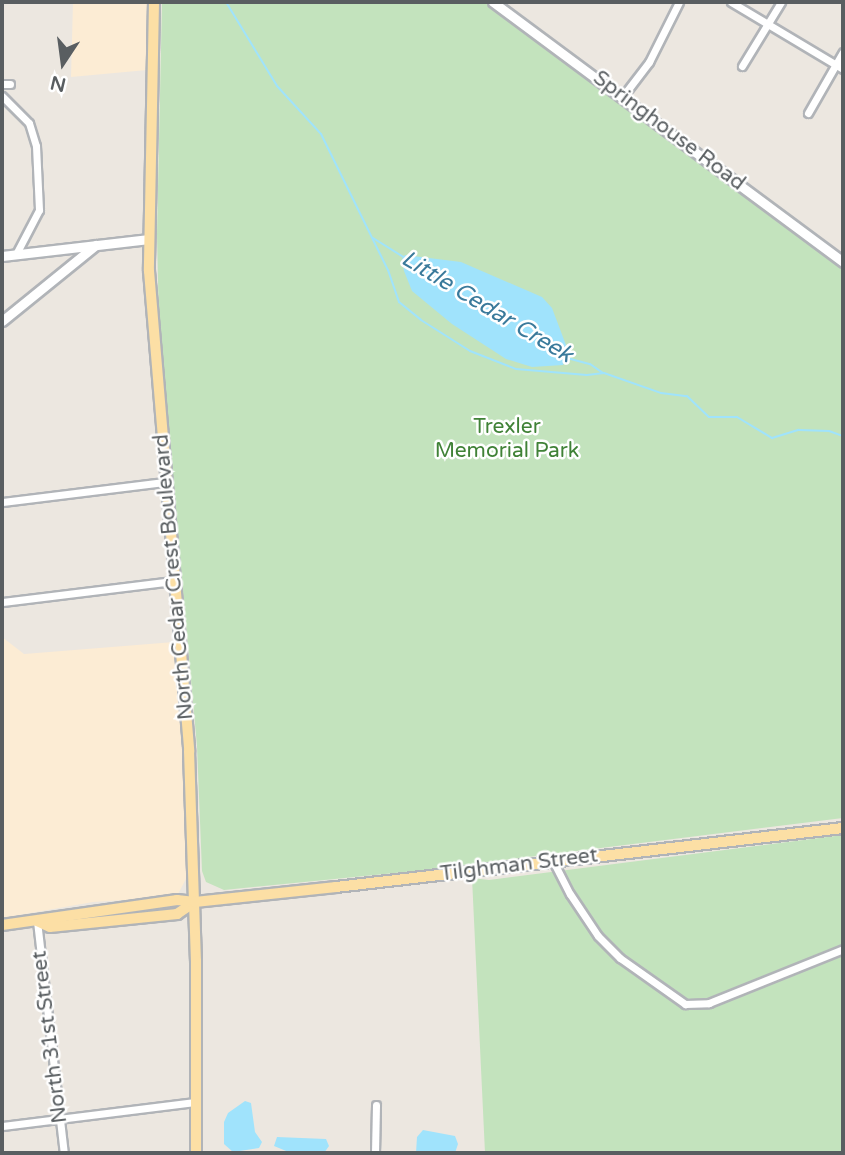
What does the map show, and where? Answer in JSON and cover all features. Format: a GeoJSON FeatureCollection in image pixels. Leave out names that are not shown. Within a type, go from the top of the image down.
{"type":"FeatureCollection","features":[{"type":"Feature","properties":{"kind":"main road","name":"North Cedar Crest Boulevard"},"geometry":{"type":"LineString","coordinates":[[154,2],[149,239],[152,333],[189,751],[195,902],[196,1153]]}},
{"type":"Feature","properties":{"kind":"main road","name":"Tilghman Street"},"geometry":{"type":"LineString","coordinates":[[2,925],[37,921],[50,916],[179,900],[195,902],[843,828]]}},
{"type":"Feature","properties":{"kind":"street","name":"Springhouse Road"},"geometry":{"type":"LineString","coordinates":[[493,2],[843,262]]}},
{"type":"Feature","properties":{"kind":"street"},"geometry":{"type":"LineString","coordinates":[[623,96],[649,62],[679,2]]}},
{"type":"Feature","properties":{"kind":"street"},"geometry":{"type":"LineString","coordinates":[[731,2],[843,69]]}},
{"type":"Feature","properties":{"kind":"street"},"geometry":{"type":"LineString","coordinates":[[742,66],[781,2]]}},
{"type":"Feature","properties":{"kind":"street"},"geometry":{"type":"LineString","coordinates":[[808,113],[843,52]]}},
{"type":"Feature","properties":{"kind":"street"},"geometry":{"type":"LineString","coordinates":[[2,96],[29,123],[36,146],[34,167],[39,211],[16,254]]}},
{"type":"Feature","properties":{"kind":"street"},"geometry":{"type":"LineString","coordinates":[[2,256],[149,239]]}},
{"type":"Feature","properties":{"kind":"street"},"geometry":{"type":"LineString","coordinates":[[2,321],[98,244]]}},
{"type":"Feature","properties":{"kind":"street"},"geometry":{"type":"LineString","coordinates":[[55,249],[69,254],[76,261]]}},
{"type":"Feature","properties":{"kind":"street"},"geometry":{"type":"LineString","coordinates":[[2,502],[165,482]]}},
{"type":"Feature","properties":{"kind":"street"},"geometry":{"type":"LineString","coordinates":[[2,602],[174,581]]}},
{"type":"Feature","properties":{"kind":"street"},"geometry":{"type":"LineString","coordinates":[[553,861],[570,894],[598,936],[646,978],[685,1004],[709,1003],[843,949]]}},
{"type":"Feature","properties":{"kind":"street","name":"North 31st Street"},"geometry":{"type":"LineString","coordinates":[[37,921],[64,1153]]}},
{"type":"Feature","properties":{"kind":"street"},"geometry":{"type":"LineString","coordinates":[[2,1126],[196,1102]]}},
{"type":"Feature","properties":{"kind":"street"},"geometry":{"type":"LineString","coordinates":[[375,1153],[376,1105]]}},
{"type":"Feature","properties":{"kind":"shaded area"},"geometry":{"type":"Polygon","coordinates":[[[73,2],[148,2],[147,70],[71,77],[73,2]]]}},
{"type":"Feature","properties":{"kind":"shaded area"},"geometry":{"type":"Polygon","coordinates":[[[2,637],[24,654],[174,642],[187,791],[188,875],[178,894],[170,897],[93,902],[2,918],[2,637]]]}},
{"type":"Feature","properties":{"kind":"green space","name":"Trexler Memorial Park"},"geometry":{"type":"Polygon","coordinates":[[[162,2],[484,2],[843,270],[843,818],[415,871],[224,890],[206,882],[202,871],[197,746],[159,327],[157,234],[162,2]]]}},
{"type":"Feature","properties":{"kind":"green space"},"geometry":{"type":"Polygon","coordinates":[[[843,835],[843,1153],[485,1153],[472,878],[489,880],[843,835]]]}},
{"type":"Feature","properties":{"kind":"water"},"geometry":{"type":"Polygon","coordinates":[[[405,255],[461,262],[542,297],[552,308],[569,353],[563,365],[532,367],[506,359],[452,324],[412,291],[404,271],[402,259],[405,255]]]}},
{"type":"Feature","properties":{"kind":"water"},"geometry":{"type":"Polygon","coordinates":[[[245,1101],[251,1103],[255,1132],[262,1142],[259,1148],[233,1152],[224,1144],[224,1122],[228,1113],[245,1101]]]}},
{"type":"Feature","properties":{"kind":"water"},"geometry":{"type":"Polygon","coordinates":[[[423,1130],[455,1136],[458,1144],[455,1153],[416,1153],[417,1137],[423,1130]]]}},
{"type":"Feature","properties":{"kind":"water"},"geometry":{"type":"Polygon","coordinates":[[[277,1137],[326,1139],[329,1146],[324,1153],[291,1153],[274,1146],[277,1137]]]}},
{"type":"Feature","properties":{"kind":"waterway","name":"Little Cedar Creek"},"geometry":{"type":"LineString","coordinates":[[226,2],[277,86],[321,134],[388,270],[399,302],[421,320],[470,351],[516,369],[587,375],[604,373],[661,393],[687,396],[709,417],[737,417],[772,438],[799,430],[829,431],[843,436]]}},
{"type":"Feature","properties":{"kind":"waterway","name":"Little Cedar Creek"},"geometry":{"type":"LineString","coordinates":[[373,238],[404,257]]}},
{"type":"Feature","properties":{"kind":"waterway","name":"Little Cedar Creek"},"geometry":{"type":"LineString","coordinates":[[567,358],[590,364],[603,373]]}}]}
